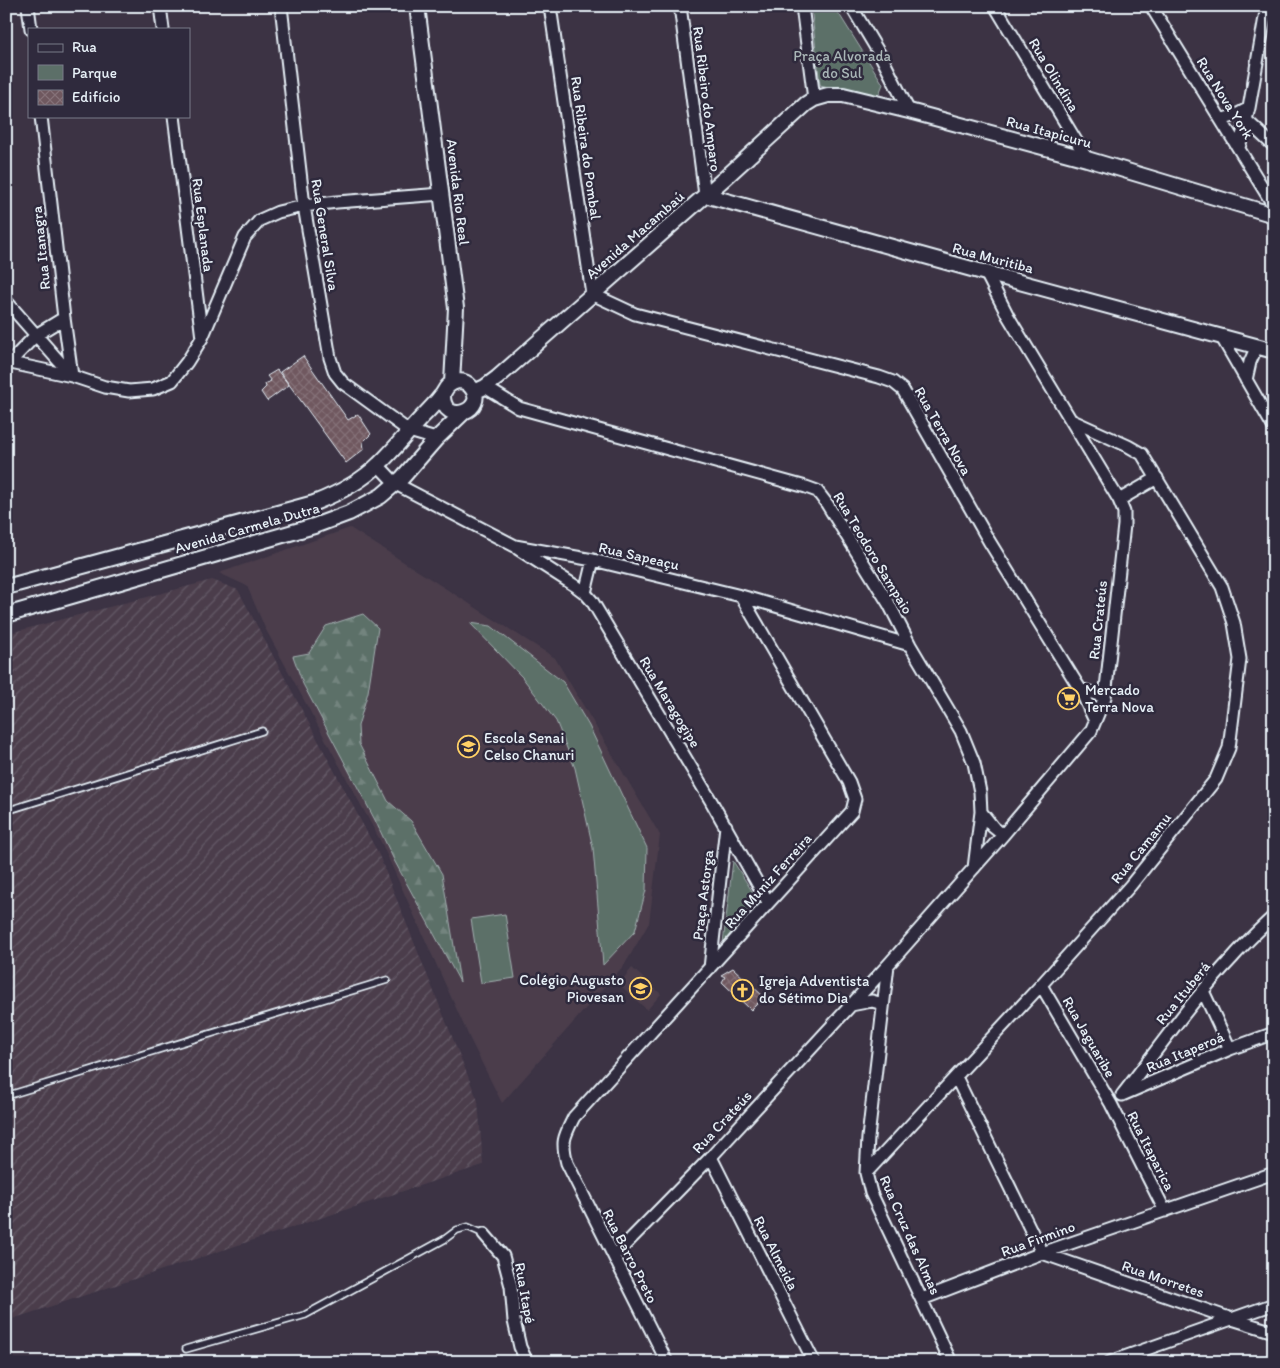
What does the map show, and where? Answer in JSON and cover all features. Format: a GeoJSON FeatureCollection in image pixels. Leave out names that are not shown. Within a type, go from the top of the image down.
{"type":"FeatureCollection","features":[{"type":"Feature","properties":{"kind":"street"},"geometry":{"type":"LineString","coordinates":[[28,6],[31,28]]}},
{"type":"Feature","properties":{"kind":"street"},"geometry":{"type":"LineString","coordinates":[[160,6],[163,28]]}},
{"type":"Feature","properties":{"kind":"street","name":"Rua General Silva"},"geometry":{"type":"LineString","coordinates":[[281,6],[304,206],[330,358],[335,373],[343,383],[409,431],[436,439]]}},
{"type":"Feature","properties":{"kind":"street","name":"Avenida Rio Real"},"geometry":{"type":"LineString","coordinates":[[417,6],[456,308],[448,388]]}},
{"type":"Feature","properties":{"kind":"street","name":"Rua Ribeira do Pombal"},"geometry":{"type":"LineString","coordinates":[[550,6],[592,294]]}},
{"type":"Feature","properties":{"kind":"street","name":"Rua Ribeiro do Amparo"},"geometry":{"type":"LineString","coordinates":[[680,6],[705,195]]}},
{"type":"Feature","properties":{"kind":"street"},"geometry":{"type":"LineString","coordinates":[[802,6],[814,99]]}},
{"type":"Feature","properties":{"kind":"street"},"geometry":{"type":"LineString","coordinates":[[851,6],[882,58],[909,111]]}},
{"type":"Feature","properties":{"kind":"street","name":"Rua Olindina"},"geometry":{"type":"LineString","coordinates":[[995,6],[1087,159]]}},
{"type":"Feature","properties":{"kind":"street","name":"Rua Nova York"},"geometry":{"type":"LineString","coordinates":[[1151,6],[1274,206]]}},
{"type":"Feature","properties":{"kind":"street"},"geometry":{"type":"LineString","coordinates":[[1239,148],[1249,108],[1267,6]]}},
{"type":"Feature","properties":{"kind":"street","name":"Rua Itapicuru"},"geometry":{"type":"LineString","coordinates":[[814,99],[828,95],[843,95],[909,111],[1087,159],[1274,215]]}},
{"type":"Feature","properties":{"kind":"street","name":"Avenida Macambaú"},"geometry":{"type":"LineString","coordinates":[[480,389],[592,294],[806,104],[814,99]]}},
{"type":"Feature","properties":{"kind":"street"},"geometry":{"type":"LineString","coordinates":[[1221,120],[1249,108]]}},
{"type":"Feature","properties":{"kind":"street","name":"Rua Itanagra"},"geometry":{"type":"LineString","coordinates":[[41,118],[72,376]]}},
{"type":"Feature","properties":{"kind":"street","name":"Rua Esplanada"},"geometry":{"type":"LineString","coordinates":[[174,118],[202,338]]}},
{"type":"Feature","properties":{"kind":"street"},"geometry":{"type":"LineString","coordinates":[[1246,120],[1274,146]]}},
{"type":"Feature","properties":{"kind":"street"},"geometry":{"type":"LineString","coordinates":[[8,363],[72,376],[105,387],[121,390],[153,389],[172,381],[187,362],[202,338],[245,237],[260,220],[278,212],[304,206],[442,194]]}},
{"type":"Feature","properties":{"kind":"street","name":"Rua Muritiba"},"geometry":{"type":"LineString","coordinates":[[705,195],[1274,350]]}},
{"type":"Feature","properties":{"kind":"street","name":"Rua Crateús"},"geometry":{"type":"LineString","coordinates":[[614,1256],[711,1157],[888,965],[974,868],[1091,731],[1105,697],[1124,512],[1119,500],[1008,316],[986,273]]}},
{"type":"Feature","properties":{"kind":"street","name":"Rua Terra Nova"},"geometry":{"type":"LineString","coordinates":[[592,294],[634,314],[879,377],[893,382],[903,390],[989,541],[1080,688],[1095,722]]}},
{"type":"Feature","properties":{"kind":"street"},"geometry":{"type":"LineString","coordinates":[[6,301],[72,376]]}},
{"type":"Feature","properties":{"kind":"street"},"geometry":{"type":"LineString","coordinates":[[8,363],[36,335],[64,318]]}},
{"type":"Feature","properties":{"kind":"street"},"geometry":{"type":"LineString","coordinates":[[1221,336],[1274,428]]}},
{"type":"Feature","properties":{"kind":"street"},"geometry":{"type":"LineString","coordinates":[[1246,380],[1250,362],[1257,346]]}},
{"type":"Feature","properties":{"kind":"street"},"geometry":{"type":"LineString","coordinates":[[458,381],[480,389],[473,405],[463,413],[457,414],[450,411],[443,400],[448,388],[458,381]]}},
{"type":"Feature","properties":{"kind":"street","name":"Avenida Carmela Dutra"},"geometry":{"type":"LineString","coordinates":[[6,587],[314,503],[337,494],[378,465],[448,388]]}},
{"type":"Feature","properties":{"kind":"street","name":"Rua Teodoro Sampaio"},"geometry":{"type":"LineString","coordinates":[[480,389],[519,408],[817,491],[889,604],[910,645],[961,731],[974,763],[980,792],[981,812],[974,868]]}},
{"type":"Feature","properties":{"kind":"street","name":"Avenida Carmela Dutra"},"geometry":{"type":"LineString","coordinates":[[6,615],[330,521],[349,513],[381,496],[396,484],[436,439],[463,413]]}},
{"type":"Feature","properties":{"kind":"street","name":"Rua Camamu"},"geometry":{"type":"LineString","coordinates":[[866,1173],[1041,985],[1130,886],[1216,779],[1229,748],[1240,659],[1234,622],[1222,587],[1142,454],[1072,422]]}},
{"type":"Feature","properties":{"kind":"street","name":"Rua Sapeaçu"},"geometry":{"type":"LineString","coordinates":[[378,465],[396,484],[515,546],[594,560],[741,596],[910,645]]}},
{"type":"Feature","properties":{"kind":"street"},"geometry":{"type":"LineString","coordinates":[[1119,500],[1157,478]]}},
{"type":"Feature","properties":{"kind":"street","name":"Rua Maragogipe"},"geometry":{"type":"LineString","coordinates":[[515,546],[585,593],[592,601],[726,826],[768,902]]}},
{"type":"Feature","properties":{"kind":"street"},"geometry":{"type":"LineString","coordinates":[[585,593],[594,560]]}},
{"type":"Feature","properties":{"kind":"street","name":"Rua Muniz Ferreira"},"geometry":{"type":"LineString","coordinates":[[566,1163],[563,1147],[565,1135],[574,1118],[852,811],[854,799],[849,782],[741,596]]}},
{"type":"Feature","properties":{"kind":"street"},"geometry":{"type":"LineString","coordinates":[[1080,688],[1105,697]]}},
{"type":"Feature","properties":{"kind":"street"},"geometry":{"type":"LineString","coordinates":[[981,812],[993,827],[1003,834]]}},
{"type":"Feature","properties":{"kind":"street","name":"Praça Astorga"},"geometry":{"type":"LineString","coordinates":[[710,968],[726,826]]}},
{"type":"Feature","properties":{"kind":"street","name":"Rua Ituberá"},"geometry":{"type":"LineString","coordinates":[[1122,1095],[1203,991],[1233,956],[1274,916]]}},
{"type":"Feature","properties":{"kind":"street","name":"Rua Cruz das Almas"},"geometry":{"type":"LineString","coordinates":[[888,965],[868,1138],[866,1173],[871,1192],[951,1362]]}},
{"type":"Feature","properties":{"kind":"street","name":"Rua Jaguaribe"},"geometry":{"type":"LineString","coordinates":[[1041,985],[1111,1104]]}},
{"type":"Feature","properties":{"kind":"street"},"geometry":{"type":"LineString","coordinates":[[1203,991],[1230,1049]]}},
{"type":"Feature","properties":{"kind":"street"},"geometry":{"type":"LineString","coordinates":[[850,1005],[872,1001],[883,1004]]}},
{"type":"Feature","properties":{"kind":"street","name":"Rua Itaperoá"},"geometry":{"type":"LineString","coordinates":[[1111,1104],[1122,1095],[1230,1049],[1274,1033]]}},
{"type":"Feature","properties":{"kind":"street"},"geometry":{"type":"LineString","coordinates":[[956,1077],[1042,1253]]}},
{"type":"Feature","properties":{"kind":"street","name":"Rua Itaparica"},"geometry":{"type":"LineString","coordinates":[[1111,1104],[1165,1211]]}},
{"type":"Feature","properties":{"kind":"street","name":"Rua Almeida"},"geometry":{"type":"LineString","coordinates":[[711,1157],[814,1362]]}},
{"type":"Feature","properties":{"kind":"street","name":"Rua Barro Preto"},"geometry":{"type":"LineString","coordinates":[[566,1163],[667,1362]]}},
{"type":"Feature","properties":{"kind":"street","name":"Rua Firmino"},"geometry":{"type":"LineString","coordinates":[[922,1299],[1042,1253],[1274,1173]]}},
{"type":"Feature","properties":{"kind":"street","name":"Rua Itapé"},"geometry":{"type":"LineString","coordinates":[[484,1234],[503,1256],[511,1286],[514,1321],[520,1347],[527,1362]]}},
{"type":"Feature","properties":{"kind":"street","name":"Rua Morretes"},"geometry":{"type":"LineString","coordinates":[[1042,1253],[1274,1332]]}},
{"type":"Feature","properties":{"kind":"street"},"geometry":{"type":"LineString","coordinates":[[1110,1362],[1274,1304]]}},
{"type":"Feature","properties":{"kind":"lane"},"geometry":{"type":"LineString","coordinates":[[6,811],[262,731]]}},
{"type":"Feature","properties":{"kind":"lane"},"geometry":{"type":"LineString","coordinates":[[6,1096],[387,980]]}},
{"type":"Feature","properties":{"kind":"lane"},"geometry":{"type":"LineString","coordinates":[[186,1348],[305,1315],[445,1239],[457,1230],[468,1226],[484,1234]]}},
{"type":"Feature","properties":{"kind":"shaded area","name":"Escola Senai Celso Chanuri"},"geometry":{"type":"Polygon","coordinates":[[[350,528],[555,658],[660,835],[649,923],[625,964],[502,1103],[471,1041],[381,842],[265,628],[247,586],[219,573],[350,528]]]}},
{"type":"Feature","properties":{"kind":"shaded area"},"geometry":{"type":"Polygon","coordinates":[[[212,580],[238,590],[378,853],[478,1101],[483,1165],[6,1321],[6,634],[212,580]]]}},
{"type":"Feature","properties":{"kind":"shaded area","name":"Colégio Augusto Piovesan"},"geometry":{"type":"Polygon","coordinates":[[[632,968],[661,994],[647,1010],[619,984],[632,968]]]}},
{"type":"Feature","properties":{"kind":"green space","name":"Praça Alvorada do Sul"},"geometry":{"type":"Polygon","coordinates":[[[811,6],[834,6],[883,84],[879,94],[870,97],[820,85],[811,6]]]}},
{"type":"Feature","properties":{"kind":"green space"},"geometry":{"type":"Polygon","coordinates":[[[363,614],[378,628],[368,692],[358,726],[359,744],[388,801],[411,821],[442,874],[460,982],[394,860],[303,684],[293,656],[309,653],[326,626],[363,614]]]}},
{"type":"Feature","properties":{"kind":"green space"},"geometry":{"type":"Polygon","coordinates":[[[470,623],[491,626],[563,682],[589,726],[647,848],[646,890],[635,931],[603,965],[593,848],[575,768],[556,721],[522,677],[470,623]]]}},
{"type":"Feature","properties":{"kind":"green space"},"geometry":{"type":"Polygon","coordinates":[[[733,861],[757,899],[723,943],[733,861]]]}},
{"type":"Feature","properties":{"kind":"green space"},"geometry":{"type":"Polygon","coordinates":[[[505,914],[515,978],[481,983],[471,919],[505,914]]]}},
{"type":"Feature","properties":{"kind":"building"},"geometry":{"type":"Polygon","coordinates":[[[303,356],[348,420],[358,414],[371,434],[363,442],[364,449],[346,463],[280,372],[303,356]]]}},
{"type":"Feature","properties":{"kind":"building"},"geometry":{"type":"Polygon","coordinates":[[[277,370],[289,385],[267,401],[261,392],[266,387],[265,384],[271,381],[267,376],[277,370]]]}},
{"type":"Feature","properties":{"kind":"building","name":"Igreja Adventista do Sétimo Dia"},"geometry":{"type":"Polygon","coordinates":[[[733,968],[764,997],[751,1010],[722,982],[725,977],[721,975],[733,968]]]}},
{"type":"Feature","properties":{"kind":"place","name":"Mercado Terra Nova"},"geometry":{"type":"Point","coordinates":[1069,699]}},
{"type":"Feature","properties":{"kind":"place","name":"Escola Senai Celso Chanuri"},"geometry":{"type":"Point","coordinates":[468,747]}},
{"type":"Feature","properties":{"kind":"place","name":"Colégio Augusto Piovesan"},"geometry":{"type":"Point","coordinates":[640,989]}},
{"type":"Feature","properties":{"kind":"place","name":"Igreja Adventista do Sétimo Dia"},"geometry":{"type":"Point","coordinates":[743,990]}}]}
